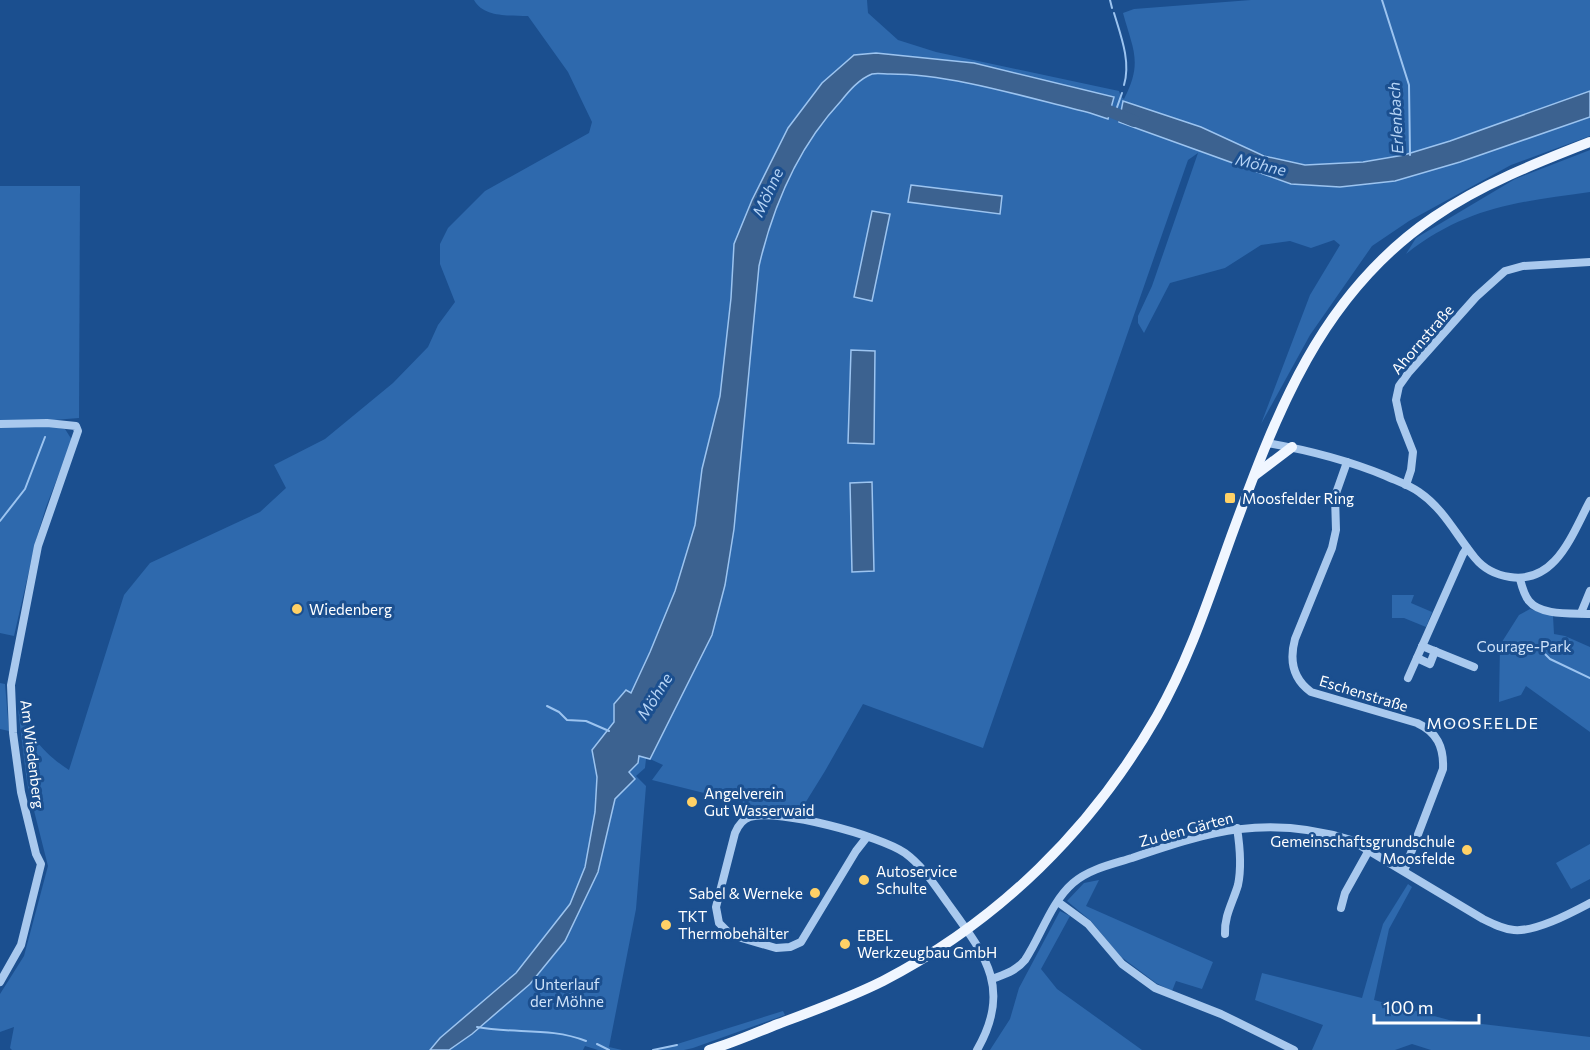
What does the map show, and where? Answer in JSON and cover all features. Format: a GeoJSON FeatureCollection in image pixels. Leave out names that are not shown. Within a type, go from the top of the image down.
{"type":"FeatureCollection","features":[{"type":"Feature","properties":{"kind":"main road"},"geometry":{"type":"LineString","coordinates":[[709,1050],[810,1012],[880,982],[967,929],[1002,903],[1044,865],[1088,816],[1127,764],[1156,717],[1183,662],[1266,443],[1298,374],[1328,322],[1352,291],[1388,252],[1434,216],[1515,172],[1590,142]]}},
{"type":"Feature","properties":{"kind":"main road"},"geometry":{"type":"LineString","coordinates":[[1254,475],[1292,447]]}},
{"type":"Feature","properties":{"kind":"street","name":"Ahornstraße"},"geometry":{"type":"LineString","coordinates":[[1406,484],[1411,470],[1413,452],[1400,419],[1396,400],[1399,386],[1409,372],[1476,297],[1505,271],[1523,266],[1590,262]]}},
{"type":"Feature","properties":{"kind":"street","name":"Am Wiedenberg"},"geometry":{"type":"LineString","coordinates":[[0,424],[65,424],[76,426],[78,431],[38,546],[11,685],[13,733],[21,792],[40,864],[21,945],[0,982]]}},
{"type":"Feature","properties":{"kind":"street"},"geometry":{"type":"LineString","coordinates":[[1266,443],[1317,452],[1418,490],[1440,509],[1467,548],[1488,570],[1520,579],[1540,573],[1556,562],[1566,548],[1590,501]]}},
{"type":"Feature","properties":{"kind":"street","name":"Eschenstraße"},"geometry":{"type":"LineString","coordinates":[[1347,462],[1335,496],[1335,540],[1295,639],[1292,656],[1293,669],[1301,683],[1311,692],[1427,727]]}},
{"type":"Feature","properties":{"kind":"street"},"geometry":{"type":"LineString","coordinates":[[1408,678],[1467,548]]}},
{"type":"Feature","properties":{"kind":"street"},"geometry":{"type":"LineString","coordinates":[[1520,579],[1525,595],[1534,606],[1547,611],[1585,614],[1590,591]]}},
{"type":"Feature","properties":{"kind":"street"},"geometry":{"type":"LineString","coordinates":[[1422,645],[1474,667]]}},
{"type":"Feature","properties":{"kind":"street"},"geometry":{"type":"LineString","coordinates":[[1417,658],[1430,663],[1435,651]]}},
{"type":"Feature","properties":{"kind":"street"},"geometry":{"type":"LineString","coordinates":[[1404,871],[1443,769],[1440,745],[1427,727],[1492,725]]}},
{"type":"Feature","properties":{"kind":"street"},"geometry":{"type":"LineString","coordinates":[[867,837],[855,851],[804,939],[790,947],[776,948],[730,935],[723,930],[716,915],[716,907],[738,826],[751,816],[806,819],[867,837],[903,851],[931,878],[986,960],[992,979],[993,1014],[978,1050]]}},
{"type":"Feature","properties":{"kind":"street","name":"Zu den Gärten"},"geometry":{"type":"LineString","coordinates":[[992,979],[1009,973],[1025,960],[1058,902],[1074,882],[1094,871],[1185,840],[1237,828],[1274,826],[1309,829],[1351,840],[1483,919],[1506,929],[1525,930],[1590,903]]}},
{"type":"Feature","properties":{"kind":"street"},"geometry":{"type":"LineString","coordinates":[[1225,934],[1224,921],[1236,890],[1240,868],[1237,828]]}},
{"type":"Feature","properties":{"kind":"street"},"geometry":{"type":"LineString","coordinates":[[1341,908],[1345,893],[1369,850]]}},
{"type":"Feature","properties":{"kind":"street"},"geometry":{"type":"LineString","coordinates":[[1058,902],[1088,924],[1122,964],[1155,988],[1221,1014],[1294,1050]]}},
{"type":"Feature","properties":{"kind":"green space","name":"Unterlauf der Möhne"},"geometry":{"type":"Polygon","coordinates":[[[474,0],[867,0],[868,13],[898,40],[936,52],[1119,91],[1124,99],[1135,65],[1133,47],[1123,13],[1134,9],[1251,0],[1590,0],[1590,91],[1465,137],[1401,155],[1369,161],[1308,165],[1290,163],[1264,155],[1201,127],[1265,170],[1460,162],[1590,117],[1590,136],[1511,165],[1409,221],[1372,246],[1310,335],[1261,424],[1310,295],[1340,245],[1334,240],[1311,248],[1290,241],[1261,245],[1225,268],[1170,283],[1144,333],[1138,323],[1138,316],[1152,286],[1198,153],[1188,160],[983,748],[863,704],[799,813],[782,808],[780,812],[652,780],[663,765],[650,759],[712,635],[726,577],[677,699],[646,759],[645,768],[636,776],[646,786],[636,909],[609,1047],[622,1050],[598,1050],[585,1046],[583,1050],[12,1050],[10,1048],[14,1027],[0,1032],[0,994],[24,956],[48,866],[27,783],[18,709],[39,744],[69,770],[124,595],[150,563],[260,512],[286,488],[274,465],[325,439],[393,383],[428,347],[438,325],[455,302],[440,264],[440,244],[448,228],[485,191],[589,133],[592,122],[568,72],[528,16],[490,13],[478,6],[474,0]],[[728,327],[720,396],[702,469],[696,516],[729,363],[728,327]]]}},
{"type":"Feature","properties":{"kind":"green space"},"geometry":{"type":"Polygon","coordinates":[[[1590,150],[1590,192],[1539,199],[1472,216],[1428,238],[1406,254],[1416,238],[1515,179],[1590,150]]]}},
{"type":"Feature","properties":{"kind":"green space"},"geometry":{"type":"Polygon","coordinates":[[[0,186],[80,186],[79,418],[0,422],[0,186]]]}},
{"type":"Feature","properties":{"kind":"green space"},"geometry":{"type":"Polygon","coordinates":[[[0,427],[65,429],[72,440],[36,540],[14,636],[0,633],[0,427]]]}},
{"type":"Feature","properties":{"kind":"green space"},"geometry":{"type":"Polygon","coordinates":[[[1392,595],[1414,595],[1411,603],[1432,612],[1426,627],[1404,618],[1392,618],[1392,595]]]}},
{"type":"Feature","properties":{"kind":"green space","name":"Courage-Park"},"geometry":{"type":"Polygon","coordinates":[[[1530,609],[1553,616],[1554,634],[1565,636],[1590,647],[1590,732],[1526,686],[1521,695],[1499,702],[1500,645],[1519,615],[1530,609]]]}},
{"type":"Feature","properties":{"kind":"green space"},"geometry":{"type":"Polygon","coordinates":[[[0,683],[5,684],[9,731],[0,729],[0,683]]]}},
{"type":"Feature","properties":{"kind":"green space"},"geometry":{"type":"Polygon","coordinates":[[[1590,844],[1590,879],[1571,889],[1556,863],[1590,844]]]}},
{"type":"Feature","properties":{"kind":"green space"},"geometry":{"type":"Polygon","coordinates":[[[1099,880],[1086,906],[1213,962],[1202,989],[1176,981],[1172,991],[1156,983],[1120,956],[1091,921],[1067,901],[1084,883],[1099,880]]]}},
{"type":"Feature","properties":{"kind":"green space"},"geometry":{"type":"Polygon","coordinates":[[[1408,884],[1412,887],[1389,929],[1374,1000],[1449,1020],[1590,1037],[1590,1050],[1431,1050],[1412,1044],[1395,1050],[1312,1050],[1323,1025],[1255,1000],[1262,973],[1362,998],[1383,924],[1408,884]]]}},
{"type":"Feature","properties":{"kind":"green space"},"geometry":{"type":"Polygon","coordinates":[[[1060,911],[1070,916],[1041,969],[1057,989],[1142,1050],[990,1050],[1010,1019],[1019,988],[1060,911]]]}},
{"type":"Feature","properties":{"kind":"green space"},"geometry":{"type":"Polygon","coordinates":[[[783,1011],[785,1015],[693,1048],[658,1050],[783,1011]]]}},
{"type":"Feature","properties":{"kind":"water"},"geometry":{"type":"Polygon","coordinates":[[[876,53],[974,63],[1114,97],[1108,119],[965,82],[914,75],[874,74],[867,76],[851,89],[812,137],[780,199],[759,266],[734,529],[725,585],[712,635],[650,759],[639,756],[638,763],[629,772],[635,779],[615,799],[598,872],[565,941],[530,984],[472,1034],[449,1050],[430,1050],[440,1038],[516,973],[570,904],[585,867],[595,812],[597,777],[592,750],[614,722],[614,704],[626,690],[631,693],[650,652],[675,591],[695,525],[702,469],[720,396],[731,298],[734,244],[752,200],[788,128],[822,83],[854,55],[876,53]]]}},
{"type":"Feature","properties":{"kind":"water"},"geometry":{"type":"Polygon","coordinates":[[[1590,91],[1590,117],[1460,162],[1395,181],[1340,187],[1291,184],[1119,122],[1123,101],[1201,127],[1264,156],[1305,165],[1363,162],[1404,155],[1450,141],[1590,91]]]}},
{"type":"Feature","properties":{"kind":"water"},"geometry":{"type":"Polygon","coordinates":[[[911,185],[1002,196],[1000,214],[908,202],[911,185]]]}},
{"type":"Feature","properties":{"kind":"water"},"geometry":{"type":"Polygon","coordinates":[[[872,211],[890,214],[872,301],[854,297],[872,211]]]}},
{"type":"Feature","properties":{"kind":"water"},"geometry":{"type":"Polygon","coordinates":[[[851,350],[875,351],[874,444],[848,443],[851,350]]]}},
{"type":"Feature","properties":{"kind":"water"},"geometry":{"type":"Polygon","coordinates":[[[872,482],[874,571],[852,572],[850,483],[872,482]]]}},
{"type":"Feature","properties":{"kind":"waterway"},"geometry":{"type":"LineString","coordinates":[[1110,0],[1112,8]]}},
{"type":"Feature","properties":{"kind":"waterway","name":"Erlenbach"},"geometry":{"type":"LineString","coordinates":[[1382,0],[1409,85],[1410,155]]}},
{"type":"Feature","properties":{"kind":"waterway"},"geometry":{"type":"LineString","coordinates":[[1114,13],[1126,58],[1124,85]]}},
{"type":"Feature","properties":{"kind":"waterway"},"geometry":{"type":"LineString","coordinates":[[1115,113],[1122,93]]}},
{"type":"Feature","properties":{"kind":"waterway","name":"Möhne"},"geometry":{"type":"LineString","coordinates":[[1094,105],[1134,121]]}},
{"type":"Feature","properties":{"kind":"waterway"},"geometry":{"type":"LineString","coordinates":[[0,521],[25,489],[45,437]]}},
{"type":"Feature","properties":{"kind":"waterway"},"geometry":{"type":"LineString","coordinates":[[1545,654],[1550,659],[1590,678]]}},
{"type":"Feature","properties":{"kind":"waterway"},"geometry":{"type":"LineString","coordinates":[[547,706],[559,712],[567,720],[586,721],[609,731]]}},
{"type":"Feature","properties":{"kind":"waterway"},"geometry":{"type":"LineString","coordinates":[[477,1027],[546,1032],[586,1041]]}},
{"type":"Feature","properties":{"kind":"waterway"},"geometry":{"type":"LineString","coordinates":[[597,1044],[609,1050]]}},
{"type":"Feature","properties":{"kind":"waterway"},"geometry":{"type":"LineString","coordinates":[[653,1050],[677,1045]]}},
{"type":"Feature","properties":{"kind":"place","name":"Moosfelder Ring"},"geometry":{"type":"Point","coordinates":[1230,498]}},
{"type":"Feature","properties":{"kind":"place","name":"Wiedenberg"},"geometry":{"type":"Point","coordinates":[297,609]}},
{"type":"Feature","properties":{"kind":"place","name":"Angelverein Gut Wasserwaid"},"geometry":{"type":"Point","coordinates":[692,802]}},
{"type":"Feature","properties":{"kind":"place","name":"Gemeinschaftsgrundschule Moosfelde"},"geometry":{"type":"Point","coordinates":[1467,850]}},
{"type":"Feature","properties":{"kind":"place","name":"Autoservice Schulte"},"geometry":{"type":"Point","coordinates":[864,880]}},
{"type":"Feature","properties":{"kind":"place","name":"Sabel & Werneke"},"geometry":{"type":"Point","coordinates":[815,893]}},
{"type":"Feature","properties":{"kind":"place","name":"TKT Thermobehälter"},"geometry":{"type":"Point","coordinates":[666,925]}},
{"type":"Feature","properties":{"kind":"place","name":"EBEL Werkzeugbau GmbH"},"geometry":{"type":"Point","coordinates":[845,944]}},
{"type":"Feature","properties":{"kind":"district","name":"MOOSFELDE"},"geometry":{"type":"Point","coordinates":[1483,722]}}]}
